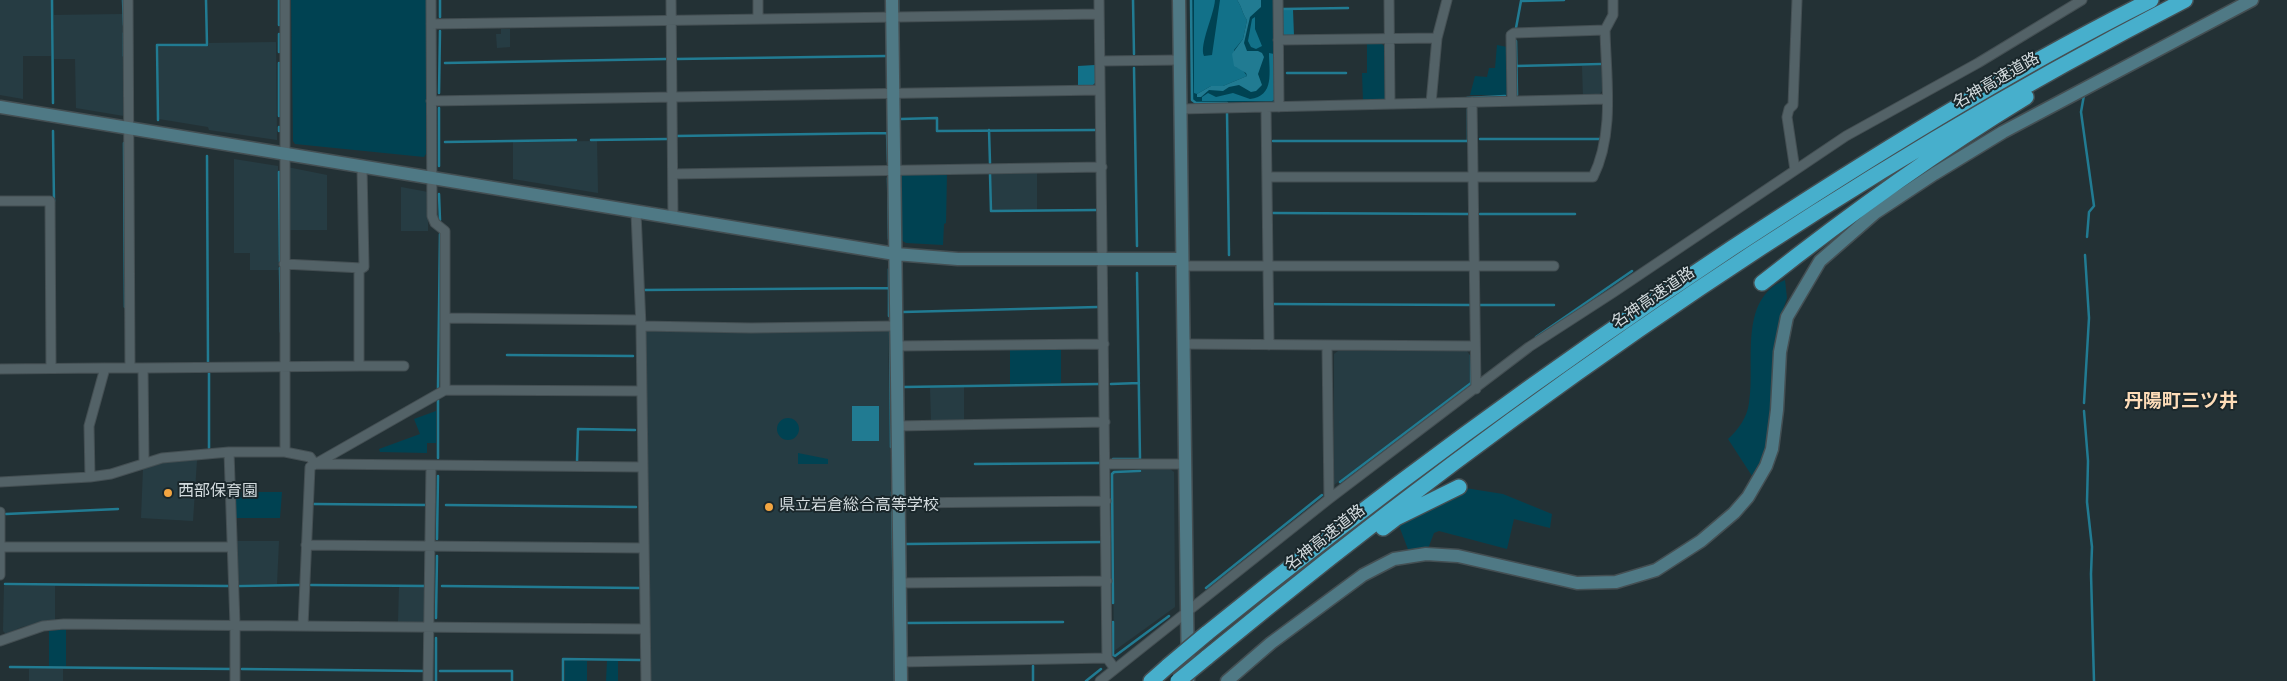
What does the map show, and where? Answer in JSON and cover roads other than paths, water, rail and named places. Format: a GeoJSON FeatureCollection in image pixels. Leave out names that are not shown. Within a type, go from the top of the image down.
{"type":"FeatureCollection","features":[{"type":"Feature","properties":{"kind":"highway","name":"名神高速道路"},"geometry":{"type":"LineString","coordinates":[[1151,681],[1268,584],[1420,468],[1522,392],[1629,317],[1851,170],[2071,42],[2151,0]]}},
{"type":"Feature","properties":{"kind":"highway","name":"名神高速道路"},"geometry":{"type":"LineString","coordinates":[[1178,681],[1316,567],[1443,471],[1630,336],[1720,275],[1950,130],[2124,31],[2185,0]]}},
{"type":"Feature","properties":{"kind":"highway"},"geometry":{"type":"LineString","coordinates":[[1762,283],[1925,162],[2109,46],[2124,31]]}},
{"type":"Feature","properties":{"kind":"highway"},"geometry":{"type":"LineString","coordinates":[[1316,567],[1346,555],[1396,518],[1459,488]]}},
{"type":"Feature","properties":{"kind":"street"},"geometry":{"type":"LineString","coordinates":[[128,0],[130,368]]}},
{"type":"Feature","properties":{"kind":"street"},"geometry":{"type":"LineString","coordinates":[[285,0],[287,142],[284,155],[285,452]]}},
{"type":"Feature","properties":{"kind":"street"},"geometry":{"type":"LineString","coordinates":[[431,0],[432,216],[435,223],[445,231],[445,390]]}},
{"type":"Feature","properties":{"kind":"street"},"geometry":{"type":"LineString","coordinates":[[671,0],[674,219]]}},
{"type":"Feature","properties":{"kind":"street"},"geometry":{"type":"LineString","coordinates":[[758,0],[758,20]]}},
{"type":"Feature","properties":{"kind":"street"},"geometry":{"type":"LineString","coordinates":[[892,0],[901,681]]}},
{"type":"Feature","properties":{"kind":"street"},"geometry":{"type":"LineString","coordinates":[[1099,0],[1108,658],[1115,669]]}},
{"type":"Feature","properties":{"kind":"street"},"geometry":{"type":"LineString","coordinates":[[1179,0],[1188,681]]}},
{"type":"Feature","properties":{"kind":"street"},"geometry":{"type":"LineString","coordinates":[[1278,0],[1279,107]]}},
{"type":"Feature","properties":{"kind":"street"},"geometry":{"type":"LineString","coordinates":[[1389,0],[1390,104]]}},
{"type":"Feature","properties":{"kind":"street"},"geometry":{"type":"LineString","coordinates":[[1431,103],[1437,38],[1447,0]]}},
{"type":"Feature","properties":{"kind":"street"},"geometry":{"type":"LineString","coordinates":[[1267,177],[1592,177],[1598,166],[1604,142],[1606,99],[1605,30],[1613,15],[1613,0]]}},
{"type":"Feature","properties":{"kind":"street"},"geometry":{"type":"LineString","coordinates":[[1795,170],[1787,117],[1789,108],[1793,106],[1797,0]]}},
{"type":"Feature","properties":{"kind":"street"},"geometry":{"type":"LineString","coordinates":[[1100,681],[1329,499],[1529,347],[1846,136],[1978,62],[2082,0]]}},
{"type":"Feature","properties":{"kind":"street"},"geometry":{"type":"LineString","coordinates":[[1227,681],[1271,643],[1363,575],[1394,559],[1426,554],[1458,556],[1577,583],[1616,582],[1656,570],[1701,541],[1734,513],[1748,497],[1766,466],[1772,449],[1777,410],[1780,352],[1787,317],[1820,261],[1875,213],[2003,132],[2252,0]]}},
{"type":"Feature","properties":{"kind":"street"},"geometry":{"type":"LineString","coordinates":[[431,24],[1100,14]]}},
{"type":"Feature","properties":{"kind":"street"},"geometry":{"type":"LineString","coordinates":[[1512,101],[1512,35],[1514,32],[1605,30]]}},
{"type":"Feature","properties":{"kind":"street"},"geometry":{"type":"LineString","coordinates":[[1278,40],[1437,38]]}},
{"type":"Feature","properties":{"kind":"street"},"geometry":{"type":"LineString","coordinates":[[1100,62],[1180,60]]}},
{"type":"Feature","properties":{"kind":"street"},"geometry":{"type":"LineString","coordinates":[[431,101],[1100,90]]}},
{"type":"Feature","properties":{"kind":"street"},"geometry":{"type":"LineString","coordinates":[[1180,109],[1606,99]]}},
{"type":"Feature","properties":{"kind":"street"},"geometry":{"type":"LineString","coordinates":[[1472,102],[1476,389]]}},
{"type":"Feature","properties":{"kind":"street"},"geometry":{"type":"LineString","coordinates":[[0,107],[362,168],[895,254],[958,259],[1103,259],[1268,266],[1554,266]]}},
{"type":"Feature","properties":{"kind":"street"},"geometry":{"type":"LineString","coordinates":[[1266,107],[1269,345]]}},
{"type":"Feature","properties":{"kind":"street"},"geometry":{"type":"LineString","coordinates":[[359,366],[359,270],[364,267],[362,168]]}},
{"type":"Feature","properties":{"kind":"street"},"geometry":{"type":"LineString","coordinates":[[673,174],[1102,168]]}},
{"type":"Feature","properties":{"kind":"street"},"geometry":{"type":"LineString","coordinates":[[0,201],[50,201],[51,368]]}},
{"type":"Feature","properties":{"kind":"street"},"geometry":{"type":"LineString","coordinates":[[636,213],[640,323],[646,681]]}},
{"type":"Feature","properties":{"kind":"street"},"geometry":{"type":"LineString","coordinates":[[284,264],[362,268]]}},
{"type":"Feature","properties":{"kind":"street"},"geometry":{"type":"LineString","coordinates":[[445,318],[751,328],[896,326]]}},
{"type":"Feature","properties":{"kind":"street"},"geometry":{"type":"LineString","coordinates":[[896,346],[1104,344]]}},
{"type":"Feature","properties":{"kind":"street"},"geometry":{"type":"LineString","coordinates":[[1183,344],[1475,346]]}},
{"type":"Feature","properties":{"kind":"street"},"geometry":{"type":"LineString","coordinates":[[1327,345],[1329,499]]}},
{"type":"Feature","properties":{"kind":"street"},"geometry":{"type":"LineString","coordinates":[[0,369],[404,366]]}},
{"type":"Feature","properties":{"kind":"street"},"geometry":{"type":"LineString","coordinates":[[90,477],[89,426],[105,368]]}},
{"type":"Feature","properties":{"kind":"street"},"geometry":{"type":"LineString","coordinates":[[143,368],[144,463]]}},
{"type":"Feature","properties":{"kind":"street"},"geometry":{"type":"LineString","coordinates":[[303,626],[310,467],[445,390],[641,391]]}},
{"type":"Feature","properties":{"kind":"street"},"geometry":{"type":"LineString","coordinates":[[898,426],[1105,422]]}},
{"type":"Feature","properties":{"kind":"street"},"geometry":{"type":"LineString","coordinates":[[0,482],[90,477],[111,474],[162,458],[228,452],[285,452],[310,457],[315,464]]}},
{"type":"Feature","properties":{"kind":"street"},"geometry":{"type":"LineString","coordinates":[[228,452],[235,625],[235,681]]}},
{"type":"Feature","properties":{"kind":"street"},"geometry":{"type":"LineString","coordinates":[[315,464],[642,467]]}},
{"type":"Feature","properties":{"kind":"street"},"geometry":{"type":"LineString","coordinates":[[1105,464],[1185,464]]}},
{"type":"Feature","properties":{"kind":"street"},"geometry":{"type":"LineString","coordinates":[[428,681],[431,466]]}},
{"type":"Feature","properties":{"kind":"street"},"geometry":{"type":"LineString","coordinates":[[898,503],[1106,502]]}},
{"type":"Feature","properties":{"kind":"street"},"geometry":{"type":"LineString","coordinates":[[0,512],[0,575]]}},
{"type":"Feature","properties":{"kind":"street"},"geometry":{"type":"LineString","coordinates":[[306,545],[644,548]]}},
{"type":"Feature","properties":{"kind":"street"},"geometry":{"type":"LineString","coordinates":[[0,547],[232,548]]}},
{"type":"Feature","properties":{"kind":"street"},"geometry":{"type":"LineString","coordinates":[[900,583],[1107,581]]}},
{"type":"Feature","properties":{"kind":"street"},"geometry":{"type":"LineString","coordinates":[[0,642],[43,626],[64,624],[645,629]]}},
{"type":"Feature","properties":{"kind":"street"},"geometry":{"type":"LineString","coordinates":[[900,662],[1108,658]]}},
{"type":"Feature","properties":{"kind":"waterway"},"geometry":{"type":"LineString","coordinates":[[52,0],[53,103]]}},
{"type":"Feature","properties":{"kind":"waterway"},"geometry":{"type":"LineString","coordinates":[[123,0],[124,25]]}},
{"type":"Feature","properties":{"kind":"waterway"},"geometry":{"type":"LineString","coordinates":[[158,120],[157,45],[207,45],[206,0]]}},
{"type":"Feature","properties":{"kind":"waterway"},"geometry":{"type":"LineString","coordinates":[[279,0],[279,25]]}},
{"type":"Feature","properties":{"kind":"waterway"},"geometry":{"type":"LineString","coordinates":[[440,0],[440,17]]}},
{"type":"Feature","properties":{"kind":"waterway"},"geometry":{"type":"LineString","coordinates":[[898,0],[898,12]]}},
{"type":"Feature","properties":{"kind":"waterway"},"geometry":{"type":"LineString","coordinates":[[1133,0],[1134,54]]}},
{"type":"Feature","properties":{"kind":"waterway"},"geometry":{"type":"LineString","coordinates":[[1191,0],[1192,100],[1196,103],[1227,103]]}},
{"type":"Feature","properties":{"kind":"waterway"},"geometry":{"type":"LineString","coordinates":[[1516,28],[1521,1],[1564,0]]}},
{"type":"Feature","properties":{"kind":"waterway"},"geometry":{"type":"LineString","coordinates":[[1283,9],[1348,8]]}},
{"type":"Feature","properties":{"kind":"waterway"},"geometry":{"type":"LineString","coordinates":[[439,93],[440,31]]}},
{"type":"Feature","properties":{"kind":"waterway"},"geometry":{"type":"LineString","coordinates":[[124,33],[124,56]]}},
{"type":"Feature","properties":{"kind":"waterway"},"geometry":{"type":"LineString","coordinates":[[279,34],[279,52]]}},
{"type":"Feature","properties":{"kind":"waterway"},"geometry":{"type":"LineString","coordinates":[[1516,41],[1517,95]]}},
{"type":"Feature","properties":{"kind":"waterway"},"geometry":{"type":"LineString","coordinates":[[676,59],[887,56]]}},
{"type":"Feature","properties":{"kind":"waterway"},"geometry":{"type":"LineString","coordinates":[[445,63],[666,59]]}},
{"type":"Feature","properties":{"kind":"waterway"},"geometry":{"type":"LineString","coordinates":[[279,63],[279,116]]}},
{"type":"Feature","properties":{"kind":"waterway"},"geometry":{"type":"LineString","coordinates":[[1516,66],[1602,64]]}},
{"type":"Feature","properties":{"kind":"waterway"},"geometry":{"type":"LineString","coordinates":[[1134,68],[1137,246]]}},
{"type":"Feature","properties":{"kind":"waterway"},"geometry":{"type":"LineString","coordinates":[[1287,73],[1346,73]]}},
{"type":"Feature","properties":{"kind":"waterway"},"geometry":{"type":"LineString","coordinates":[[2084,95],[2081,112],[2094,206],[2089,212],[2087,237]]}},
{"type":"Feature","properties":{"kind":"waterway"},"geometry":{"type":"LineString","coordinates":[[1467,98],[1505,96]]}},
{"type":"Feature","properties":{"kind":"waterway"},"geometry":{"type":"LineString","coordinates":[[439,108],[439,166]]}},
{"type":"Feature","properties":{"kind":"waterway"},"geometry":{"type":"LineString","coordinates":[[1468,109],[1468,142]]}},
{"type":"Feature","properties":{"kind":"waterway"},"geometry":{"type":"LineString","coordinates":[[1227,112],[1229,255]]}},
{"type":"Feature","properties":{"kind":"waterway"},"geometry":{"type":"LineString","coordinates":[[901,119],[937,118],[937,131],[1095,130]]}},
{"type":"Feature","properties":{"kind":"waterway"},"geometry":{"type":"LineString","coordinates":[[989,130],[990,163]]}},
{"type":"Feature","properties":{"kind":"waterway"},"geometry":{"type":"LineString","coordinates":[[53,131],[54,201]]}},
{"type":"Feature","properties":{"kind":"waterway"},"geometry":{"type":"LineString","coordinates":[[887,133],[888,162]]}},
{"type":"Feature","properties":{"kind":"waterway"},"geometry":{"type":"LineString","coordinates":[[676,136],[887,133]]}},
{"type":"Feature","properties":{"kind":"waterway"},"geometry":{"type":"LineString","coordinates":[[591,140],[668,139]]}},
{"type":"Feature","properties":{"kind":"waterway"},"geometry":{"type":"LineString","coordinates":[[1480,139],[1601,139]]}},
{"type":"Feature","properties":{"kind":"waterway"},"geometry":{"type":"LineString","coordinates":[[445,142],[576,140]]}},
{"type":"Feature","properties":{"kind":"waterway"},"geometry":{"type":"LineString","coordinates":[[1273,141],[1468,141]]}},
{"type":"Feature","properties":{"kind":"waterway"},"geometry":{"type":"LineString","coordinates":[[124,143],[125,307]]}},
{"type":"Feature","properties":{"kind":"waterway"},"geometry":{"type":"LineString","coordinates":[[207,156],[208,364]]}},
{"type":"Feature","properties":{"kind":"waterway"},"geometry":{"type":"LineString","coordinates":[[279,172],[280,262]]}},
{"type":"Feature","properties":{"kind":"waterway"},"geometry":{"type":"LineString","coordinates":[[990,174],[991,211],[1098,210]]}},
{"type":"Feature","properties":{"kind":"waterway"},"geometry":{"type":"LineString","coordinates":[[888,178],[889,239]]}},
{"type":"Feature","properties":{"kind":"waterway"},"geometry":{"type":"LineString","coordinates":[[439,194],[440,220]]}},
{"type":"Feature","properties":{"kind":"waterway"},"geometry":{"type":"LineString","coordinates":[[1273,213],[1469,214]]}},
{"type":"Feature","properties":{"kind":"waterway"},"geometry":{"type":"LineString","coordinates":[[1480,214],[1575,214]]}},
{"type":"Feature","properties":{"kind":"waterway"},"geometry":{"type":"LineString","coordinates":[[438,388],[440,234]]}},
{"type":"Feature","properties":{"kind":"waterway"},"geometry":{"type":"LineString","coordinates":[[2084,403],[2089,318],[2085,255]]}},
{"type":"Feature","properties":{"kind":"waterway"},"geometry":{"type":"LineString","coordinates":[[280,268],[281,332]]}},
{"type":"Feature","properties":{"kind":"waterway"},"geometry":{"type":"LineString","coordinates":[[889,269],[889,316]]}},
{"type":"Feature","properties":{"kind":"waterway"},"geometry":{"type":"LineString","coordinates":[[1536,337],[1632,271]]}},
{"type":"Feature","properties":{"kind":"waterway"},"geometry":{"type":"LineString","coordinates":[[1113,459],[1140,459],[1137,273]]}},
{"type":"Feature","properties":{"kind":"waterway"},"geometry":{"type":"LineString","coordinates":[[644,290],[889,288]]}},
{"type":"Feature","properties":{"kind":"waterway"},"geometry":{"type":"LineString","coordinates":[[1274,304],[1471,305]]}},
{"type":"Feature","properties":{"kind":"waterway"},"geometry":{"type":"LineString","coordinates":[[1480,305],[1554,305]]}},
{"type":"Feature","properties":{"kind":"waterway"},"geometry":{"type":"LineString","coordinates":[[903,312],[1098,307]]}},
{"type":"Feature","properties":{"kind":"waterway"},"geometry":{"type":"LineString","coordinates":[[890,331],[891,447]]}},
{"type":"Feature","properties":{"kind":"waterway"},"geometry":{"type":"LineString","coordinates":[[507,355],[633,356]]}},
{"type":"Feature","properties":{"kind":"waterway"},"geometry":{"type":"LineString","coordinates":[[1340,482],[1471,383],[1471,355]]}},
{"type":"Feature","properties":{"kind":"waterway"},"geometry":{"type":"LineString","coordinates":[[209,373],[209,448]]}},
{"type":"Feature","properties":{"kind":"waterway"},"geometry":{"type":"LineString","coordinates":[[1111,384],[1139,383]]}},
{"type":"Feature","properties":{"kind":"waterway"},"geometry":{"type":"LineString","coordinates":[[904,387],[1099,384]]}},
{"type":"Feature","properties":{"kind":"waterway"},"geometry":{"type":"LineString","coordinates":[[438,400],[438,458]]}},
{"type":"Feature","properties":{"kind":"waterway"},"geometry":{"type":"LineString","coordinates":[[2084,411],[2088,461],[2087,502],[2092,547],[2094,681]]}},
{"type":"Feature","properties":{"kind":"waterway"},"geometry":{"type":"LineString","coordinates":[[577,462],[578,429],[635,430]]}},
{"type":"Feature","properties":{"kind":"waterway"},"geometry":{"type":"LineString","coordinates":[[975,464],[1100,463]]}},
{"type":"Feature","properties":{"kind":"waterway"},"geometry":{"type":"LineString","coordinates":[[1113,603],[1112,474],[1114,472],[1140,471]]}},
{"type":"Feature","properties":{"kind":"waterway"},"geometry":{"type":"LineString","coordinates":[[437,539],[438,476]]}},
{"type":"Feature","properties":{"kind":"waterway"},"geometry":{"type":"LineString","coordinates":[[892,492],[895,681]]}},
{"type":"Feature","properties":{"kind":"waterway"},"geometry":{"type":"LineString","coordinates":[[1206,588],[1322,495]]}},
{"type":"Feature","properties":{"kind":"waterway"},"geometry":{"type":"LineString","coordinates":[[314,504],[426,505]]}},
{"type":"Feature","properties":{"kind":"waterway"},"geometry":{"type":"LineString","coordinates":[[446,505],[636,507]]}},
{"type":"Feature","properties":{"kind":"waterway"},"geometry":{"type":"LineString","coordinates":[[6,514],[118,509]]}},
{"type":"Feature","properties":{"kind":"waterway"},"geometry":{"type":"LineString","coordinates":[[906,544],[1103,542]]}},
{"type":"Feature","properties":{"kind":"waterway"},"geometry":{"type":"LineString","coordinates":[[436,618],[437,556]]}},
{"type":"Feature","properties":{"kind":"waterway"},"geometry":{"type":"LineString","coordinates":[[5,584],[229,586]]}},
{"type":"Feature","properties":{"kind":"waterway"},"geometry":{"type":"LineString","coordinates":[[239,586],[300,585]]}},
{"type":"Feature","properties":{"kind":"waterway"},"geometry":{"type":"LineString","coordinates":[[311,585],[425,586]]}},
{"type":"Feature","properties":{"kind":"waterway"},"geometry":{"type":"LineString","coordinates":[[442,586],[639,588]]}},
{"type":"Feature","properties":{"kind":"waterway"},"geometry":{"type":"LineString","coordinates":[[1113,622],[1113,655],[1115,656],[1169,616]]}},
{"type":"Feature","properties":{"kind":"waterway"},"geometry":{"type":"LineString","coordinates":[[908,623],[1063,622]]}},
{"type":"Feature","properties":{"kind":"waterway"},"geometry":{"type":"LineString","coordinates":[[436,638],[436,681]]}},
{"type":"Feature","properties":{"kind":"waterway"},"geometry":{"type":"LineString","coordinates":[[563,681],[563,659],[640,660]]}},
{"type":"Feature","properties":{"kind":"waterway"},"geometry":{"type":"LineString","coordinates":[[1033,666],[1033,681]]}},
{"type":"Feature","properties":{"kind":"waterway"},"geometry":{"type":"LineString","coordinates":[[10,667],[232,669]]}},
{"type":"Feature","properties":{"kind":"waterway"},"geometry":{"type":"LineString","coordinates":[[242,669],[424,671]]}},
{"type":"Feature","properties":{"kind":"waterway"},"geometry":{"type":"LineString","coordinates":[[1086,681],[1101,669]]}},
{"type":"Feature","properties":{"kind":"waterway"},"geometry":{"type":"LineString","coordinates":[[440,671],[512,671],[512,681]]}},
{"type":"Feature","properties":{"kind":"place","name":"西部保育園"},"geometry":{"type":"Point","coordinates":[168,493]}},
{"type":"Feature","properties":{"kind":"place","name":"県立岩倉総合高等学校"},"geometry":{"type":"Point","coordinates":[769,507]}},
{"type":"Feature","properties":{"kind":"district","name":"丹陽町三ツ井"},"geometry":{"type":"Point","coordinates":[2181,403]}}]}
